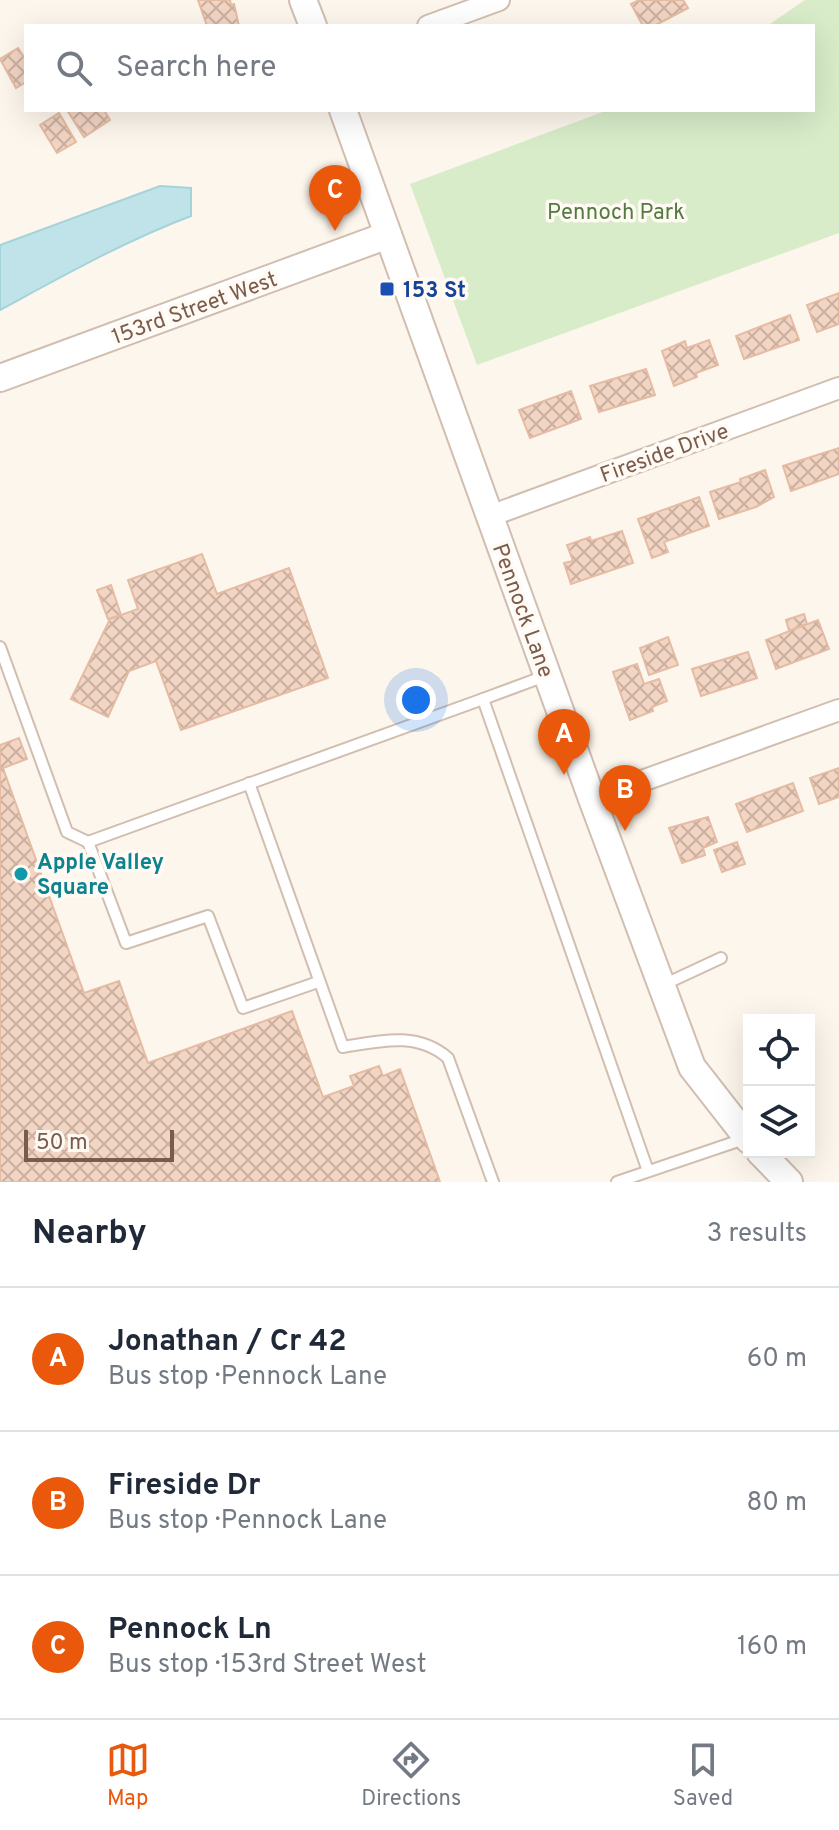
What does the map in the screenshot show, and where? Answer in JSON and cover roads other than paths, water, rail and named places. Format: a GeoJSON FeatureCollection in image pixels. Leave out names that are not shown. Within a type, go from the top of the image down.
{"type":"FeatureCollection","features":[{"type":"Feature","properties":{"kind":"street"},"geometry":{"type":"LineString","coordinates":[[303,0],[312,24]]}},
{"type":"Feature","properties":{"kind":"street"},"geometry":{"type":"LineString","coordinates":[[433,24],[499,0]]}},
{"type":"Feature","properties":{"kind":"street","name":"Pennock Lane"},"geometry":{"type":"LineString","coordinates":[[344,112],[692,1067],[743,1132]]}},
{"type":"Feature","properties":{"kind":"street","name":"153rd Street West"},"geometry":{"type":"LineString","coordinates":[[0,378],[388,235]]}},
{"type":"Feature","properties":{"kind":"street","name":"Fireside Drive"},"geometry":{"type":"LineString","coordinates":[[490,516],[839,388]]}},
{"type":"Feature","properties":{"kind":"street"},"geometry":{"type":"LineString","coordinates":[[592,799],[839,710]]}},
{"type":"Feature","properties":{"kind":"street","name":"Pennock Lane"},"geometry":{"type":"LineString","coordinates":[[766,1158],[789,1182]]}},
{"type":"Feature","properties":{"kind":"lane"},"geometry":{"type":"LineString","coordinates":[[0,647],[67,832],[88,842],[126,943],[208,916],[243,1008],[318,982]]}},
{"type":"Feature","properties":{"kind":"lane"},"geometry":{"type":"LineString","coordinates":[[88,842],[547,675]]}},
{"type":"Feature","properties":{"kind":"lane"},"geometry":{"type":"LineString","coordinates":[[483,699],[648,1171]]}},
{"type":"Feature","properties":{"kind":"lane"},"geometry":{"type":"LineString","coordinates":[[249,783],[343,1047],[410,1039],[427,1044],[448,1058],[493,1182]]}},
{"type":"Feature","properties":{"kind":"lane"},"geometry":{"type":"LineString","coordinates":[[662,985],[721,958]]}},
{"type":"Feature","properties":{"kind":"lane"},"geometry":{"type":"LineString","coordinates":[[617,1182],[743,1145]]}},
{"type":"Feature","properties":{"kind":"water"},"geometry":{"type":"Polygon","coordinates":[[[160,186],[191,188],[191,216],[118,248],[0,310],[0,245],[160,186]]]}},
{"type":"Feature","properties":{"kind":"place","name":"Pennock Ln"},"geometry":{"type":"Point","coordinates":[335,231]}},
{"type":"Feature","properties":{"kind":"place","name":"153 St"},"geometry":{"type":"Point","coordinates":[387,289]}},
{"type":"Feature","properties":{"kind":"place","name":"Jonathan / Cr 42"},"geometry":{"type":"Point","coordinates":[564,775]}},
{"type":"Feature","properties":{"kind":"place","name":"Fireside Dr"},"geometry":{"type":"Point","coordinates":[625,831]}},
{"type":"Feature","properties":{"kind":"place","name":"Apple Valley Square"},"geometry":{"type":"Point","coordinates":[21,874]}},
{"type":"Feature","properties":{"kind":"park label","name":"Pennoch Park"},"geometry":{"type":"Point","coordinates":[616,211]}}]}
